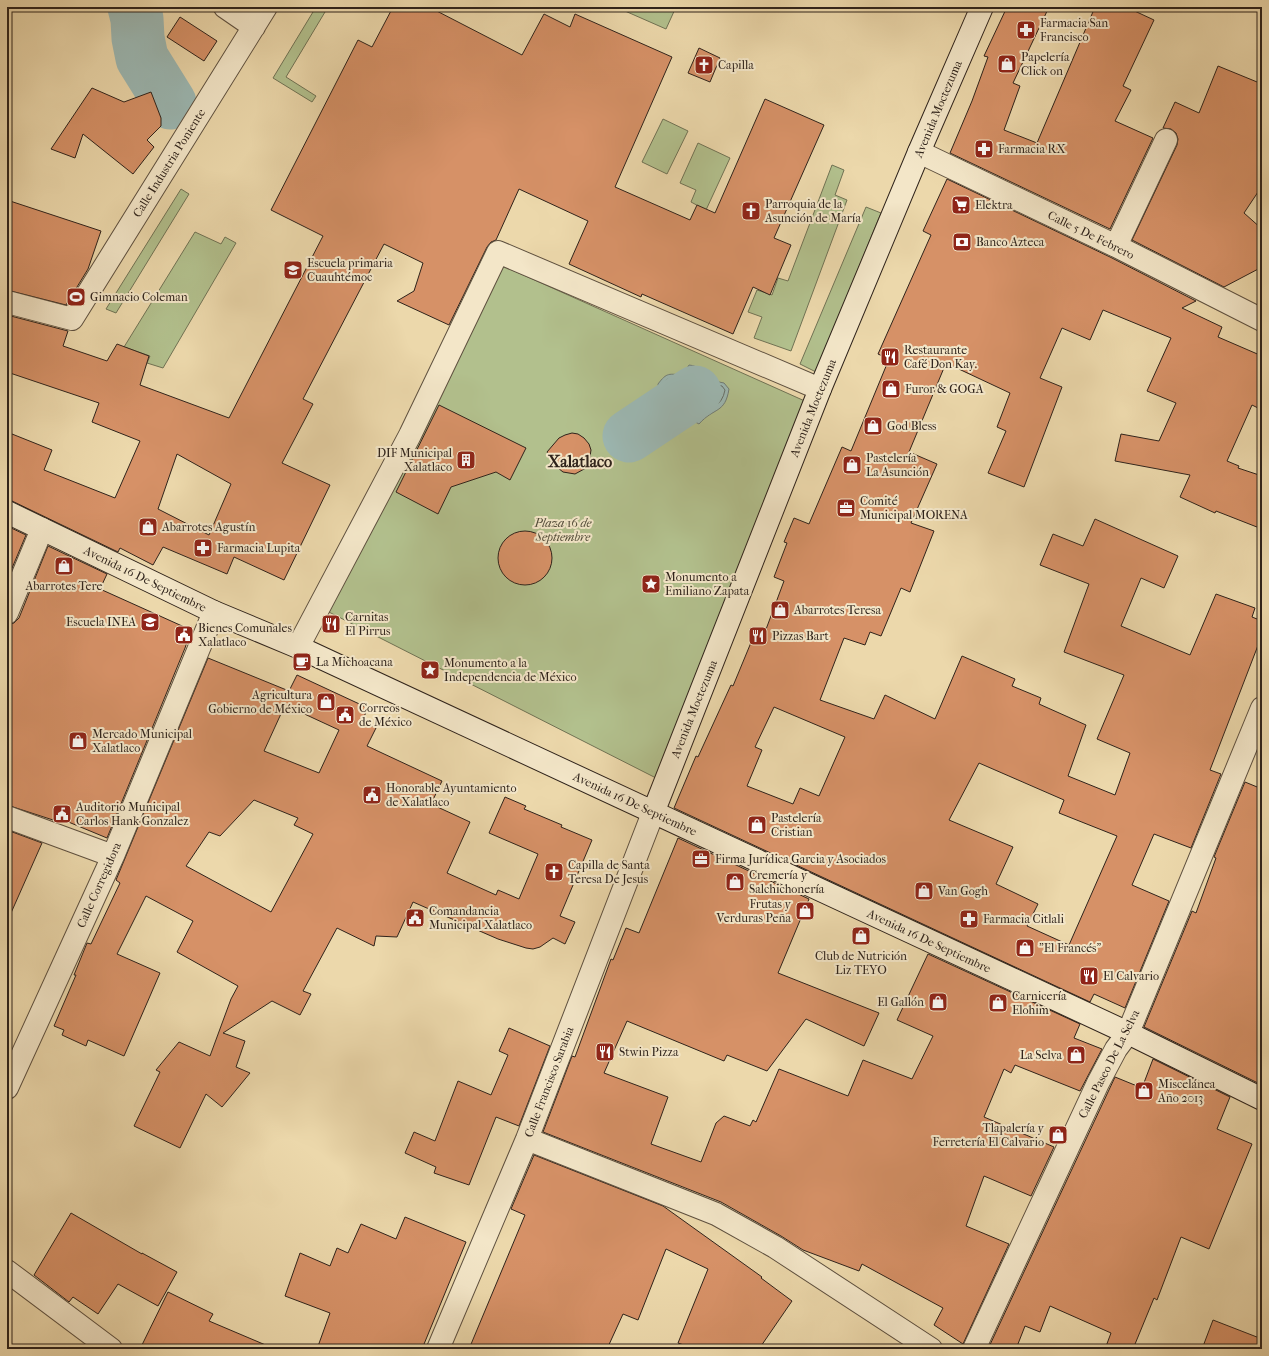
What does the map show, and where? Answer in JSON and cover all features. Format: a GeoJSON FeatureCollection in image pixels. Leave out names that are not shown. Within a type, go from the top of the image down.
{"type":"FeatureCollection","features":[{"type":"Feature","properties":{"kind":"street"},"geometry":{"type":"LineString","coordinates":[[225,7],[254,27]]}},
{"type":"Feature","properties":{"kind":"street","name":"Calle Industria Poniente"},"geometry":{"type":"LineString","coordinates":[[7,302],[72,319],[266,7]]}},
{"type":"Feature","properties":{"kind":"street","name":"Avenida Moctezuma"},"geometry":{"type":"LineString","coordinates":[[653,813],[820,389],[919,152],[982,7]]}},
{"type":"Feature","properties":{"kind":"street"},"geometry":{"type":"LineString","coordinates":[[1116,246],[1166,140]]}},
{"type":"Feature","properties":{"kind":"street","name":"Calle 5 De Febrero"},"geometry":{"type":"LineString","coordinates":[[919,152],[1116,246],[1262,320]]}},
{"type":"Feature","properties":{"kind":"street"},"geometry":{"type":"LineString","coordinates":[[298,647],[410,435],[498,252],[820,389]]}},
{"type":"Feature","properties":{"kind":"street","name":"Avenida 16 De Septiembre"},"geometry":{"type":"LineString","coordinates":[[7,512],[214,612],[298,647],[1128,1033],[1262,1099]]}},
{"type":"Feature","properties":{"kind":"street"},"geometry":{"type":"LineString","coordinates":[[7,613],[42,529]]}},
{"type":"Feature","properties":{"kind":"street","name":"Calle Corregidora"},"geometry":{"type":"LineString","coordinates":[[7,1088],[113,856],[214,612]]}},
{"type":"Feature","properties":{"kind":"street","name":"Calle Paseo De La Selva"},"geometry":{"type":"LineString","coordinates":[[974,1349],[1098,1083],[1116,1049],[1128,1033],[1262,708]]}},
{"type":"Feature","properties":{"kind":"street","name":"Calle Francisco Sarabia"},"geometry":{"type":"LineString","coordinates":[[438,1349],[527,1139],[653,813]]}},
{"type":"Feature","properties":{"kind":"street"},"geometry":{"type":"LineString","coordinates":[[7,817],[113,856]]}},
{"type":"Feature","properties":{"kind":"street"},"geometry":{"type":"LineString","coordinates":[[527,1139],[716,1214],[775,1247],[931,1349]]}},
{"type":"Feature","properties":{"kind":"street"},"geometry":{"type":"LineString","coordinates":[[7,1271],[111,1349]]}},
{"type":"Feature","properties":{"kind":"green space"},"geometry":{"type":"Polygon","coordinates":[[[316,7],[328,7],[286,77],[316,96],[312,102],[273,78],[316,7]]]}},
{"type":"Feature","properties":{"kind":"green space"},"geometry":{"type":"Polygon","coordinates":[[[625,7],[676,7],[666,29],[625,11],[625,7]]]}},
{"type":"Feature","properties":{"kind":"green space"},"geometry":{"type":"Polygon","coordinates":[[[663,119],[688,131],[667,174],[642,162],[663,119]]]}},
{"type":"Feature","properties":{"kind":"green space"},"geometry":{"type":"Polygon","coordinates":[[[698,143],[730,158],[706,210],[691,202],[696,190],[680,183],[698,143]]]}},
{"type":"Feature","properties":{"kind":"green space"},"geometry":{"type":"Polygon","coordinates":[[[832,165],[844,170],[835,195],[847,200],[791,351],[754,338],[762,317],[748,312],[757,290],[772,295],[778,278],[788,281],[832,165]]]}},
{"type":"Feature","properties":{"kind":"green space"},"geometry":{"type":"Polygon","coordinates":[[[181,189],[189,194],[116,313],[106,309],[181,189]]]}},
{"type":"Feature","properties":{"kind":"green space"},"geometry":{"type":"Polygon","coordinates":[[[866,207],[881,213],[816,372],[800,364],[866,207]]]}},
{"type":"Feature","properties":{"kind":"green space"},"geometry":{"type":"Polygon","coordinates":[[[195,232],[221,244],[225,237],[236,243],[163,368],[147,363],[150,356],[124,347],[195,232]]]}},
{"type":"Feature","properties":{"kind":"green space","name":"Plaza 16 de Septiembre"},"geometry":{"type":"Polygon","coordinates":[[[501,265],[807,402],[656,778],[319,607],[501,265]]]}},
{"type":"Feature","properties":{"kind":"water"},"geometry":{"type":"Polygon","coordinates":[[[689,365],[695,366],[699,369],[705,379],[724,383],[729,389],[725,403],[722,407],[709,415],[699,424],[686,417],[684,410],[699,398],[691,384],[664,405],[659,396],[658,384],[661,380],[669,375],[683,375],[689,365]]]}},
{"type":"Feature","properties":{"kind":"building"},"geometry":{"type":"Polygon","coordinates":[[[393,7],[429,7],[522,55],[544,14],[570,27],[575,14],[672,57],[615,187],[690,220],[697,205],[715,213],[765,99],[824,125],[774,238],[791,245],[770,295],[753,287],[733,334],[642,294],[641,297],[569,264],[588,221],[519,189],[496,240],[491,242],[487,247],[449,325],[397,301],[414,291],[423,263],[384,244],[303,399],[313,404],[282,463],[330,485],[284,580],[234,557],[227,574],[163,547],[153,565],[120,548],[118,552],[12,501],[7,500],[7,432],[52,450],[44,470],[115,498],[140,441],[92,422],[99,403],[7,372],[7,315],[68,331],[63,346],[107,361],[117,344],[149,356],[140,385],[229,418],[323,236],[271,210],[358,40],[372,47],[393,7]],[[177,454],[158,509],[209,535],[231,484],[177,454]]]}},
{"type":"Feature","properties":{"kind":"building"},"geometry":{"type":"Polygon","coordinates":[[[1007,7],[1049,7],[1013,83],[1020,86],[1004,130],[1037,143],[1095,7],[1126,7],[1154,20],[1123,86],[1131,90],[1115,121],[1153,138],[1110,229],[950,153],[972,101],[988,57],[984,56],[1007,7]]]}},
{"type":"Feature","properties":{"kind":"building"},"geometry":{"type":"Polygon","coordinates":[[[180,17],[217,41],[204,61],[167,37],[180,17]]]}},
{"type":"Feature","properties":{"kind":"building","name":"Capilla"},"geometry":{"type":"Polygon","coordinates":[[[699,48],[720,58],[710,82],[688,73],[699,48]]]}},
{"type":"Feature","properties":{"kind":"building"},"geometry":{"type":"Polygon","coordinates":[[[1218,66],[1262,84],[1262,186],[1244,213],[1262,229],[1262,267],[1224,287],[1132,240],[1177,145],[1178,139],[1176,133],[1171,129],[1163,128],[1175,102],[1199,113],[1218,66]]]}},
{"type":"Feature","properties":{"kind":"building"},"geometry":{"type":"Polygon","coordinates":[[[92,88],[124,102],[151,92],[161,118],[161,126],[147,140],[154,147],[133,174],[83,134],[75,158],[51,149],[92,88]]]}},
{"type":"Feature","properties":{"kind":"building"},"geometry":{"type":"Polygon","coordinates":[[[947,179],[1110,257],[1196,301],[1182,308],[1222,327],[1218,337],[1262,356],[1262,410],[1252,405],[1227,461],[1239,466],[1238,468],[1262,476],[1262,529],[1216,511],[1215,513],[1180,497],[1190,475],[1115,461],[1121,434],[1159,441],[1176,403],[1147,391],[1171,338],[1103,310],[1090,340],[1062,328],[1040,378],[1062,387],[1024,487],[988,473],[1006,431],[997,427],[1010,393],[946,363],[909,452],[937,464],[911,523],[934,531],[910,592],[901,588],[881,636],[870,632],[865,645],[844,638],[820,700],[874,719],[885,695],[935,719],[962,656],[1015,679],[1012,686],[1041,698],[1039,704],[1086,725],[1068,776],[1115,795],[1130,753],[1097,739],[1124,675],[1064,652],[1089,584],[1040,565],[1053,534],[1083,546],[1095,519],[1178,556],[1164,588],[1141,578],[1121,626],[1190,655],[1216,594],[1255,608],[1252,617],[1262,621],[1262,635],[1210,770],[1221,774],[1191,848],[1154,834],[1132,885],[1169,901],[1125,1008],[1094,994],[1090,1002],[674,808],[696,756],[698,757],[731,685],[733,686],[757,628],[765,632],[784,581],[774,577],[787,543],[784,542],[794,518],[809,524],[842,447],[851,451],[889,359],[878,354],[931,235],[923,231],[947,179]],[[774,707],[755,747],[762,750],[747,786],[793,804],[800,788],[819,796],[845,737],[774,707]],[[979,763],[949,820],[1013,847],[996,884],[1038,904],[1027,926],[1069,945],[1117,836],[1059,813],[1064,800],[979,763]]]}},
{"type":"Feature","properties":{"kind":"building"},"geometry":{"type":"Polygon","coordinates":[[[7,200],[101,231],[88,269],[66,305],[7,290],[7,200]]]}},
{"type":"Feature","properties":{"kind":"building","name":"DIF Municipal Xalatlaco"},"geometry":{"type":"Polygon","coordinates":[[[439,405],[526,448],[510,480],[496,472],[451,487],[438,514],[396,492],[439,405]]]}},
{"type":"Feature","properties":{"kind":"building"},"geometry":{"type":"Polygon","coordinates":[[[572,433],[578,434],[584,438],[589,444],[591,450],[589,463],[586,468],[575,474],[563,472],[558,468],[547,452],[559,438],[572,433]]]}},
{"type":"Feature","properties":{"kind":"building"},"geometry":{"type":"Polygon","coordinates":[[[7,526],[26,535],[7,580],[7,526]]]}},
{"type":"Feature","properties":{"kind":"building"},"geometry":{"type":"Polygon","coordinates":[[[525,531],[535,533],[544,539],[550,548],[552,558],[550,568],[544,577],[535,583],[525,585],[515,583],[506,577],[500,568],[498,558],[500,548],[506,539],[515,533],[525,531]]]}},
{"type":"Feature","properties":{"kind":"building","name":"Mercado Municipal Xalatlaco"},"geometry":{"type":"Polygon","coordinates":[[[48,546],[107,574],[100,589],[191,630],[107,838],[54,816],[53,820],[7,805],[7,625],[14,623],[19,618],[48,546]]]}},
{"type":"Feature","properties":{"kind":"building"},"geometry":{"type":"Polygon","coordinates":[[[208,658],[289,691],[297,675],[368,708],[362,721],[376,728],[367,746],[442,781],[431,804],[470,822],[447,873],[496,895],[498,890],[519,899],[538,854],[489,833],[505,797],[526,806],[524,809],[562,825],[561,827],[592,840],[560,916],[575,922],[565,944],[553,938],[540,947],[533,949],[526,948],[498,939],[413,902],[397,937],[376,936],[374,946],[337,928],[303,991],[311,994],[300,1015],[272,1001],[223,1033],[245,1041],[236,1067],[250,1073],[222,1107],[206,1094],[180,1148],[134,1126],[160,1072],[156,1070],[179,1042],[210,1056],[231,999],[238,986],[177,952],[193,921],[146,896],[117,954],[160,973],[124,1056],[88,1040],[86,1046],[62,1035],[64,1030],[54,1026],[76,975],[74,975],[87,943],[91,944],[120,883],[116,880],[208,658]],[[285,705],[264,751],[319,773],[339,730],[285,705]],[[254,800],[220,836],[209,832],[186,866],[271,912],[313,834],[294,825],[298,818],[254,800]]]}},
{"type":"Feature","properties":{"kind":"building"},"geometry":{"type":"Polygon","coordinates":[[[1245,782],[1262,789],[1262,1085],[1144,1027],[1192,911],[1196,913],[1216,858],[1214,857],[1245,782]]]}},
{"type":"Feature","properties":{"kind":"building"},"geometry":{"type":"Polygon","coordinates":[[[7,830],[42,843],[7,922],[7,830]]]}},
{"type":"Feature","properties":{"kind":"building"},"geometry":{"type":"Polygon","coordinates":[[[678,838],[809,899],[778,973],[879,1013],[864,1046],[806,1019],[767,1071],[727,1055],[724,1061],[627,1021],[604,1073],[668,1097],[651,1144],[701,1162],[716,1123],[724,1116],[750,1126],[753,1120],[756,1122],[779,1069],[848,1096],[863,1060],[912,1079],[933,1036],[897,1020],[928,954],[1080,1024],[1074,1038],[1102,1049],[1080,1091],[1015,1065],[1011,1073],[1004,1069],[984,1117],[1054,1147],[1031,1196],[984,1176],[966,1226],[1009,1244],[963,1344],[934,1325],[943,1308],[862,1264],[859,1271],[803,1250],[721,1202],[543,1132],[572,1056],[575,1057],[611,959],[613,960],[626,928],[639,933],[678,838]]]}},
{"type":"Feature","properties":{"kind":"building"},"geometry":{"type":"Polygon","coordinates":[[[509,1028],[550,1046],[519,1126],[496,1117],[469,1185],[434,1173],[436,1167],[405,1153],[414,1132],[435,1141],[458,1081],[491,1095],[508,1055],[499,1051],[509,1028]]]}},
{"type":"Feature","properties":{"kind":"building"},"geometry":{"type":"Polygon","coordinates":[[[1153,1059],[1230,1097],[1217,1129],[1252,1144],[1209,1249],[1181,1237],[1157,1300],[1154,1298],[1133,1349],[1105,1349],[1111,1333],[1050,1306],[1040,1332],[1025,1326],[1016,1349],[988,1349],[1115,1077],[1142,1088],[1153,1059]]]}},
{"type":"Feature","properties":{"kind":"building"},"geometry":{"type":"Polygon","coordinates":[[[534,1155],[663,1206],[762,1277],[761,1278],[792,1301],[759,1349],[695,1349],[678,1343],[708,1269],[666,1249],[638,1320],[623,1314],[607,1349],[469,1349],[525,1215],[511,1209],[534,1155]]]}},
{"type":"Feature","properties":{"kind":"building"},"geometry":{"type":"Polygon","coordinates":[[[71,1213],[142,1254],[177,1272],[158,1306],[118,1284],[98,1314],[73,1297],[69,1302],[34,1275],[71,1213]]]}},
{"type":"Feature","properties":{"kind":"building"},"geometry":{"type":"Polygon","coordinates":[[[405,1217],[466,1242],[422,1349],[317,1349],[330,1313],[285,1296],[300,1253],[330,1266],[337,1248],[348,1253],[361,1224],[396,1239],[405,1217]]]}},
{"type":"Feature","properties":{"kind":"building"},"geometry":{"type":"Polygon","coordinates":[[[168,1292],[213,1314],[209,1321],[275,1349],[140,1349],[168,1292]]]}},
{"type":"Feature","properties":{"kind":"building"},"geometry":{"type":"Polygon","coordinates":[[[1213,1320],[1262,1339],[1262,1349],[1202,1349],[1213,1320]]]}},
{"type":"Feature","properties":{"kind":"waterway"},"geometry":{"type":"LineString","coordinates":[[134,7],[142,58],[170,103]]}},
{"type":"Feature","properties":{"kind":"waterway"},"geometry":{"type":"LineString","coordinates":[[629,436],[695,392]]}},
{"type":"Feature","properties":{"kind":"place","name":"Farmacia San Francisco"},"geometry":{"type":"Point","coordinates":[1026,30]}},
{"type":"Feature","properties":{"kind":"place","name":"Papelería Click on"},"geometry":{"type":"Point","coordinates":[1007,64]}},
{"type":"Feature","properties":{"kind":"place","name":"Capilla"},"geometry":{"type":"Point","coordinates":[704,65]}},
{"type":"Feature","properties":{"kind":"place","name":"Farmacia RX"},"geometry":{"type":"Point","coordinates":[984,149]}},
{"type":"Feature","properties":{"kind":"place","name":"Elektra"},"geometry":{"type":"Point","coordinates":[961,205]}},
{"type":"Feature","properties":{"kind":"place","name":"Parroquia de la Asunción de María"},"geometry":{"type":"Point","coordinates":[751,211]}},
{"type":"Feature","properties":{"kind":"place","name":"Banco Azteca"},"geometry":{"type":"Point","coordinates":[962,242]}},
{"type":"Feature","properties":{"kind":"place","name":"Escuela primaria Cuauhtémoc"},"geometry":{"type":"Point","coordinates":[293,270]}},
{"type":"Feature","properties":{"kind":"place","name":"Gimnacio Coleman"},"geometry":{"type":"Point","coordinates":[76,297]}},
{"type":"Feature","properties":{"kind":"place","name":"Restaurante Café Don Kay."},"geometry":{"type":"Point","coordinates":[890,357]}},
{"type":"Feature","properties":{"kind":"place","name":"Furor & GOGA"},"geometry":{"type":"Point","coordinates":[891,389]}},
{"type":"Feature","properties":{"kind":"place","name":"God Bless"},"geometry":{"type":"Point","coordinates":[873,426]}},
{"type":"Feature","properties":{"kind":"place","name":"DIF Municipal Xalatlaco"},"geometry":{"type":"Point","coordinates":[466,460]}},
{"type":"Feature","properties":{"kind":"place","name":"Pastelería La Asunción"},"geometry":{"type":"Point","coordinates":[852,465]}},
{"type":"Feature","properties":{"kind":"place","name":"Comité Municipal MORENA"},"geometry":{"type":"Point","coordinates":[846,508]}},
{"type":"Feature","properties":{"kind":"place","name":"Abarrotes Agustín"},"geometry":{"type":"Point","coordinates":[148,527]}},
{"type":"Feature","properties":{"kind":"place","name":"Farmacia Lupita"},"geometry":{"type":"Point","coordinates":[203,548]}},
{"type":"Feature","properties":{"kind":"place","name":"Abarrotes Tere"},"geometry":{"type":"Point","coordinates":[64,566]}},
{"type":"Feature","properties":{"kind":"place","name":"Monumento a Emiliano Zapata"},"geometry":{"type":"Point","coordinates":[651,584]}},
{"type":"Feature","properties":{"kind":"place","name":"Abarrotes Teresa"},"geometry":{"type":"Point","coordinates":[780,610]}},
{"type":"Feature","properties":{"kind":"place","name":"Escuela INEA"},"geometry":{"type":"Point","coordinates":[150,622]}},
{"type":"Feature","properties":{"kind":"place","name":"Carnitas El Pirrus"},"geometry":{"type":"Point","coordinates":[331,624]}},
{"type":"Feature","properties":{"kind":"place","name":"Bienes Comunales Xalatlaco"},"geometry":{"type":"Point","coordinates":[184,635]}},
{"type":"Feature","properties":{"kind":"place","name":"Pizzas Bart"},"geometry":{"type":"Point","coordinates":[758,636]}},
{"type":"Feature","properties":{"kind":"place","name":"La Michoacana"},"geometry":{"type":"Point","coordinates":[302,662]}},
{"type":"Feature","properties":{"kind":"place","name":"Monumento a la Independencia de México"},"geometry":{"type":"Point","coordinates":[430,670]}},
{"type":"Feature","properties":{"kind":"place","name":"Agricultura Gobierno de México"},"geometry":{"type":"Point","coordinates":[326,702]}},
{"type":"Feature","properties":{"kind":"place","name":"Correos de México"},"geometry":{"type":"Point","coordinates":[345,715]}},
{"type":"Feature","properties":{"kind":"place","name":"Mercado Municipal Xalatlaco"},"geometry":{"type":"Point","coordinates":[78,741]}},
{"type":"Feature","properties":{"kind":"place","name":"Honorable Ayuntamiento de Xalatlaco"},"geometry":{"type":"Point","coordinates":[372,795]}},
{"type":"Feature","properties":{"kind":"place","name":"Auditorio Municipal Carlos Hank Gonzalez"},"geometry":{"type":"Point","coordinates":[62,814]}},
{"type":"Feature","properties":{"kind":"place","name":"Pastelería Cristian"},"geometry":{"type":"Point","coordinates":[757,825]}},
{"type":"Feature","properties":{"kind":"place","name":"Firma Jurídica Garcia y Asociados"},"geometry":{"type":"Point","coordinates":[701,859]}},
{"type":"Feature","properties":{"kind":"place","name":"Capilla de Santa Teresa De Jesus"},"geometry":{"type":"Point","coordinates":[554,872]}},
{"type":"Feature","properties":{"kind":"place","name":"Cremería y Salchichonería"},"geometry":{"type":"Point","coordinates":[735,882]}},
{"type":"Feature","properties":{"kind":"place","name":"Van Gogh"},"geometry":{"type":"Point","coordinates":[924,891]}},
{"type":"Feature","properties":{"kind":"place","name":"Frutas y Verduras Peña"},"geometry":{"type":"Point","coordinates":[805,911]}},
{"type":"Feature","properties":{"kind":"place","name":"Comandancia Municipal Xalatlaco"},"geometry":{"type":"Point","coordinates":[415,918]}},
{"type":"Feature","properties":{"kind":"place","name":"Farmacia Citlali"},"geometry":{"type":"Point","coordinates":[969,919]}},
{"type":"Feature","properties":{"kind":"place","name":"Club de Nutrición Liz TEYO"},"geometry":{"type":"Point","coordinates":[861,936]}},
{"type":"Feature","properties":{"kind":"place","name":"\"El Francés\""},"geometry":{"type":"Point","coordinates":[1025,948]}},
{"type":"Feature","properties":{"kind":"place","name":"El Calvario"},"geometry":{"type":"Point","coordinates":[1089,976]}},
{"type":"Feature","properties":{"kind":"place","name":"El Gallón"},"geometry":{"type":"Point","coordinates":[938,1002]}},
{"type":"Feature","properties":{"kind":"place","name":"Carnicería Elohim"},"geometry":{"type":"Point","coordinates":[998,1003]}},
{"type":"Feature","properties":{"kind":"place","name":"Stwin Pizza"},"geometry":{"type":"Point","coordinates":[605,1052]}},
{"type":"Feature","properties":{"kind":"place","name":"La Selva"},"geometry":{"type":"Point","coordinates":[1076,1055]}},
{"type":"Feature","properties":{"kind":"place","name":"Miscelánea Año 2013"},"geometry":{"type":"Point","coordinates":[1144,1091]}},
{"type":"Feature","properties":{"kind":"place","name":"Tlapalería y Ferretería El Calvario"},"geometry":{"type":"Point","coordinates":[1058,1135]}},
{"type":"Feature","properties":{"kind":"district","name":"Xalatlaco"},"geometry":{"type":"Point","coordinates":[580,461]}}]}
